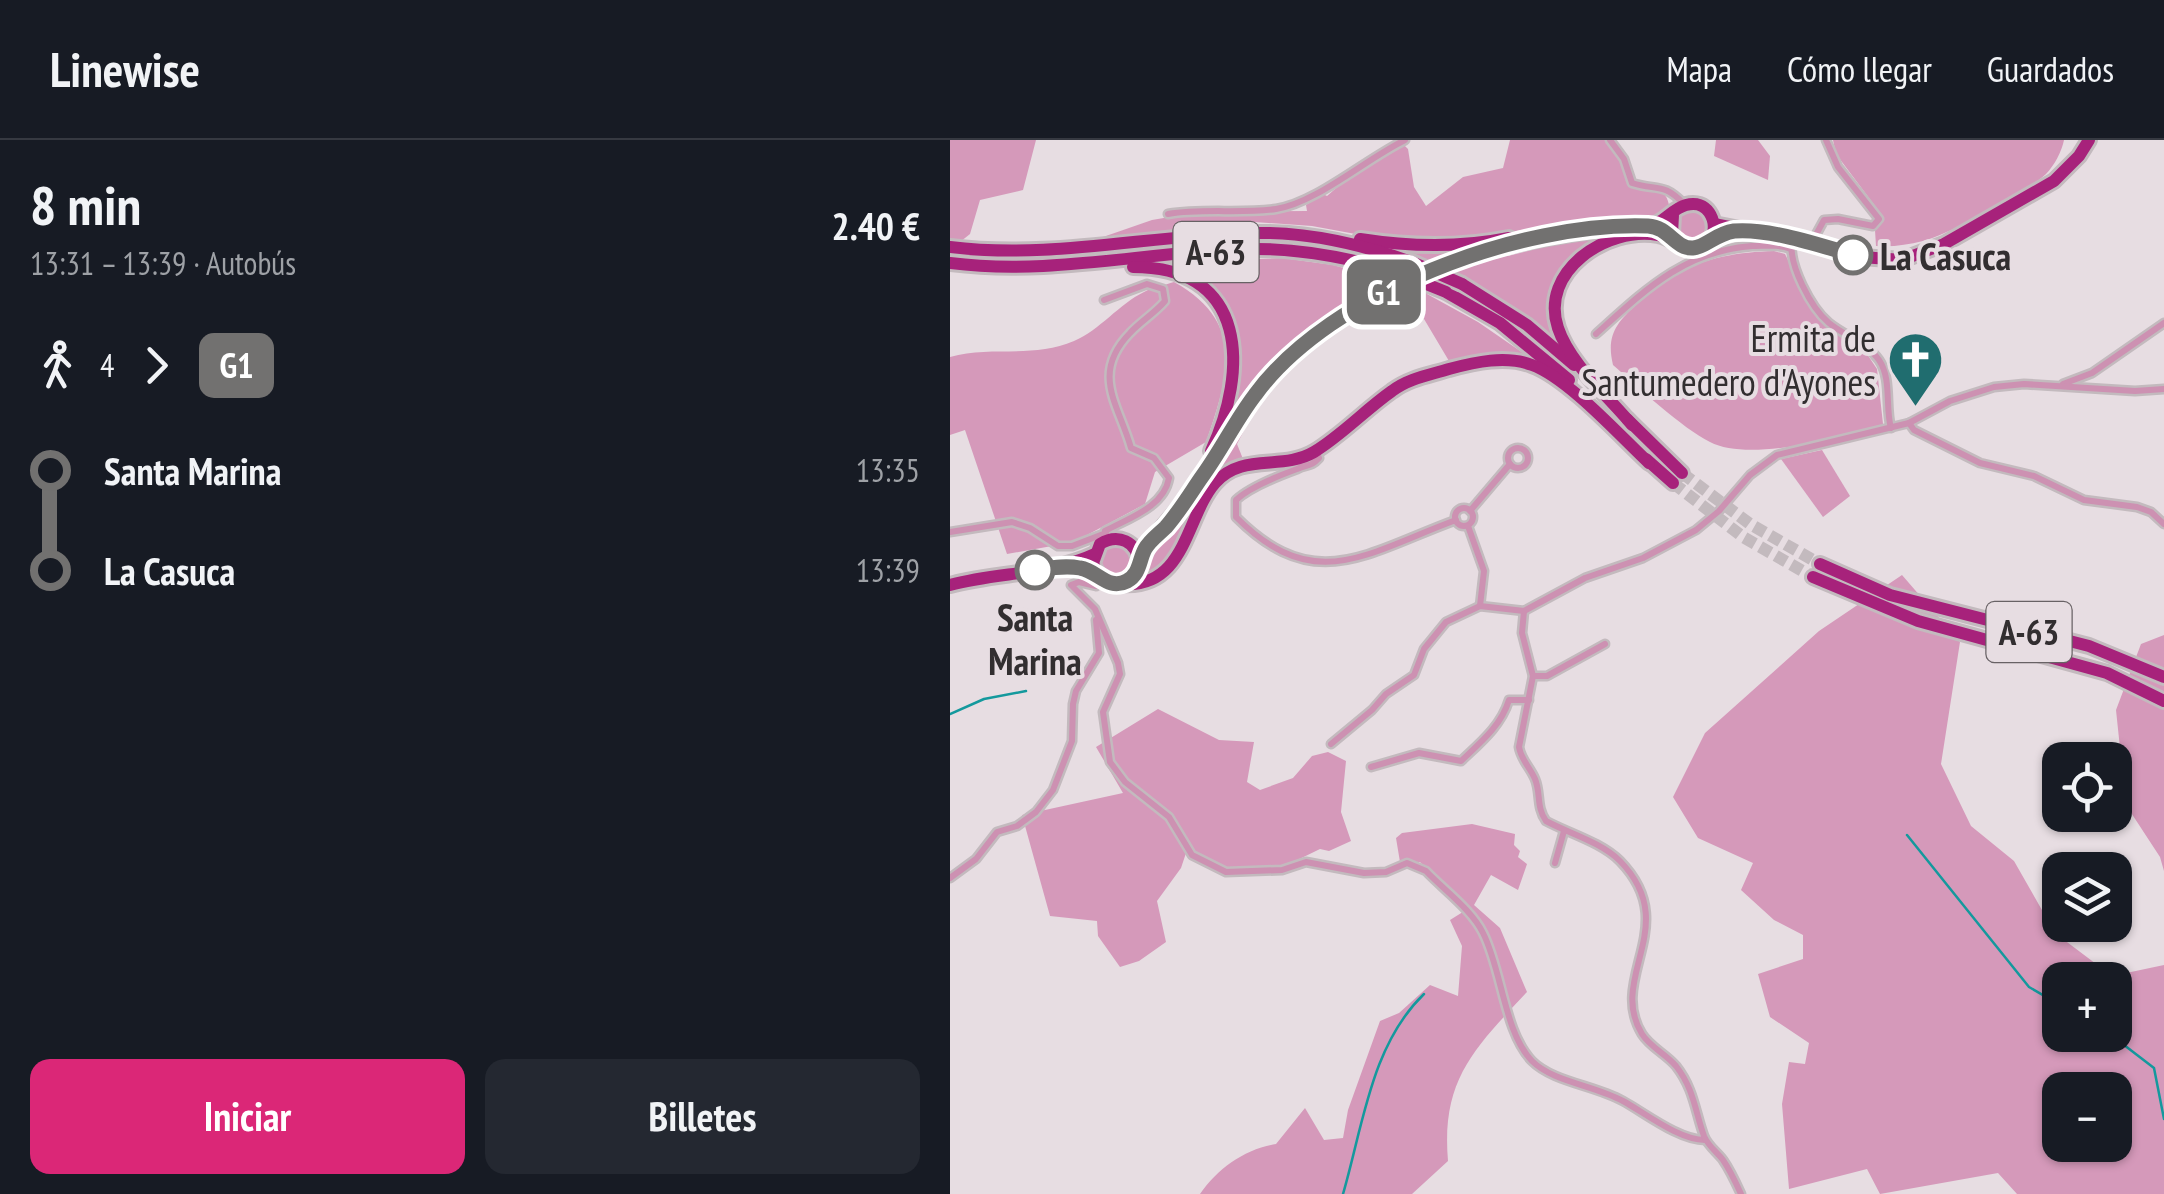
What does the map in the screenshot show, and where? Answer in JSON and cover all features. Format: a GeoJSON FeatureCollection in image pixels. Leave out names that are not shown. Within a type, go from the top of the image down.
{"type":"FeatureCollection","features":[{"type":"Feature","properties":{"kind":"highway"},"geometry":{"type":"LineString","coordinates":[[1713,230],[1738,231],[1792,244],[1812,243],[1881,260],[1902,260],[1922,255],[2054,181],[2070,167],[2089,140]]}},
{"type":"Feature","properties":{"kind":"highway"},"geometry":{"type":"LineString","coordinates":[[1189,237],[1216,231],[1288,230],[1435,247],[1464,246],[1584,227],[1651,226],[1685,205],[1702,206],[1712,214],[1713,230],[1696,248],[1658,235],[1606,243],[1580,257],[1566,271],[1558,289],[1555,312],[1562,338],[1632,424]]}},
{"type":"Feature","properties":{"kind":"highway"},"geometry":{"type":"LineString","coordinates":[[1673,215],[1676,240]]}},
{"type":"Feature","properties":{"kind":"highway"},"geometry":{"type":"LineString","coordinates":[[1651,226],[1676,240]]}},
{"type":"Feature","properties":{"kind":"highway"},"geometry":{"type":"LineString","coordinates":[[1121,584],[1135,576],[1146,547],[1192,490],[1245,408],[1300,345],[1403,283],[1456,262],[1532,241],[1612,228]]}},
{"type":"Feature","properties":{"kind":"highway","name":"A-63"},"geometry":{"type":"LineString","coordinates":[[950,247],[1001,252],[1074,250],[1258,232],[1316,237],[1414,263],[1503,308],[1550,344],[1632,424],[1678,478],[1649,463],[1545,357],[1500,323],[1446,292],[1394,271],[1320,253],[1261,249],[1036,268],[950,263]]}},
{"type":"Feature","properties":{"kind":"highway"},"geometry":{"type":"LineString","coordinates":[[1036,268],[1154,268],[1184,278],[1221,309],[1232,334],[1235,368],[1222,424],[1192,490]]}},
{"type":"Feature","properties":{"kind":"highway"},"geometry":{"type":"LineString","coordinates":[[1061,566],[1121,584],[1144,582],[1182,550],[1206,495],[1226,472],[1246,464],[1302,458],[1400,386],[1458,367],[1506,360],[1533,365],[1562,383],[1649,463]]}},
{"type":"Feature","properties":{"kind":"highway"},"geometry":{"type":"LineString","coordinates":[[1099,576],[1095,554],[1107,535],[1130,542],[1158,533]]}},
{"type":"Feature","properties":{"kind":"highway"},"geometry":{"type":"LineString","coordinates":[[1130,542],[1139,566]]}},
{"type":"Feature","properties":{"kind":"highway"},"geometry":{"type":"LineString","coordinates":[[950,586],[975,578],[1061,566],[1095,554]]}},
{"type":"Feature","properties":{"kind":"highway","name":"A-63"},"geometry":{"type":"LineString","coordinates":[[1820,564],[1890,594],[2089,646],[2164,677]]}},
{"type":"Feature","properties":{"kind":"highway"},"geometry":{"type":"LineString","coordinates":[[1139,566],[1154,575]]}},
{"type":"Feature","properties":{"kind":"highway","name":"A-63"},"geometry":{"type":"LineString","coordinates":[[1813,578],[1918,621],[2108,674],[2164,701]]}},
{"type":"Feature","properties":{"kind":"street"},"geometry":{"type":"LineString","coordinates":[[1168,214],[1277,208],[1299,202],[1404,140]]}},
{"type":"Feature","properties":{"kind":"street"},"geometry":{"type":"LineString","coordinates":[[1610,140],[1624,159],[1632,183],[1660,186],[1685,205]]}},
{"type":"Feature","properties":{"kind":"street"},"geometry":{"type":"LineString","coordinates":[[1812,243],[1824,220],[1838,218],[1872,226],[1879,218],[1838,167],[1826,140]]}},
{"type":"Feature","properties":{"kind":"street"},"geometry":{"type":"LineString","coordinates":[[1596,334],[1676,267],[1740,247],[1792,244],[1793,260],[1824,319],[1871,352],[1882,367],[1890,428]]}},
{"type":"Feature","properties":{"kind":"street"},"geometry":{"type":"LineString","coordinates":[[950,532],[1012,522],[1030,528],[1058,546],[1072,546],[1107,535],[1167,492],[1169,478],[1154,458],[1131,448],[1108,388],[1111,366],[1127,335],[1165,301],[1163,289],[1147,284],[1104,300]]}},
{"type":"Feature","properties":{"kind":"street"},"geometry":{"type":"LineString","coordinates":[[2057,386],[2092,374],[2164,323]]}},
{"type":"Feature","properties":{"kind":"street"},"geometry":{"type":"LineString","coordinates":[[1330,744],[1386,694],[1414,675],[1434,634],[1446,622],[1480,606],[1524,610],[1585,578],[1643,558],[1696,530],[1720,511],[1750,475],[1777,455],[1909,423],[1950,401],[1994,387],[2164,389]]}},
{"type":"Feature","properties":{"kind":"street"},"geometry":{"type":"LineString","coordinates":[[1909,423],[1914,430],[1980,463],[2034,476],[2084,500],[2137,507],[2151,512],[2164,524]]}},
{"type":"Feature","properties":{"kind":"street"},"geometry":{"type":"LineString","coordinates":[[1316,451],[1319,458],[1314,464],[1236,500],[1236,518],[1275,550],[1296,560],[1336,564],[1456,520]]}},
{"type":"Feature","properties":{"kind":"street"},"geometry":{"type":"LineString","coordinates":[[1456,520],[1459,510],[1470,510],[1510,464]]}},
{"type":"Feature","properties":{"kind":"street"},"geometry":{"type":"LineString","coordinates":[[1468,526],[1473,518],[1470,510]]}},
{"type":"Feature","properties":{"kind":"street"},"geometry":{"type":"LineString","coordinates":[[1456,520],[1468,526]]}},
{"type":"Feature","properties":{"kind":"street"},"geometry":{"type":"LineString","coordinates":[[1468,526],[1484,570],[1480,606]]}},
{"type":"Feature","properties":{"kind":"street"},"geometry":{"type":"LineString","coordinates":[[1099,576],[1096,586],[1072,584],[1094,609],[1120,674],[1103,712],[1110,762],[1126,782],[1169,817],[1192,855],[1226,872],[1282,870],[1306,862],[1336,870],[1386,872],[1407,863],[1415,864],[1482,932],[1518,1044],[1533,1061],[1548,1074],[1603,1090],[1674,1129],[1705,1140]]}},
{"type":"Feature","properties":{"kind":"street"},"geometry":{"type":"LineString","coordinates":[[950,878],[976,859],[997,832],[1017,826],[1036,812],[1054,790],[1072,740],[1076,691],[1099,654],[1094,609]]}},
{"type":"Feature","properties":{"kind":"street"},"geometry":{"type":"LineString","coordinates":[[1524,610],[1522,632],[1533,676],[1520,755],[1535,780],[1539,812],[1546,821],[1619,860],[1638,887],[1647,920],[1645,945],[1630,1001],[1642,1035],[1676,1067],[1698,1104],[1705,1140],[1723,1160],[1741,1194]]}},
{"type":"Feature","properties":{"kind":"street"},"geometry":{"type":"LineString","coordinates":[[1533,676],[1547,676],[1605,644]]}},
{"type":"Feature","properties":{"kind":"street"},"geometry":{"type":"LineString","coordinates":[[1371,768],[1420,753],[1461,761],[1504,716],[1508,700],[1529,700]]}},
{"type":"Feature","properties":{"kind":"street"},"geometry":{"type":"LineString","coordinates":[[1555,863],[1564,831]]}},
{"type":"Feature","properties":{"kind":"shaded area"},"geometry":{"type":"Polygon","coordinates":[[[950,140],[1036,140],[1023,190],[980,200],[970,234],[950,250],[950,140]]]}},
{"type":"Feature","properties":{"kind":"shaded area"},"geometry":{"type":"Polygon","coordinates":[[[1510,140],[1606,140],[1621,160],[1628,184],[1658,190],[1669,205],[1663,215],[1655,218],[1569,223],[1448,241],[1254,222],[1103,237],[1152,220],[1199,212],[1307,211],[1306,205],[1323,194],[1327,196],[1349,177],[1403,144],[1408,149],[1414,187],[1426,206],[1463,177],[1503,168],[1510,140]]]}},
{"type":"Feature","properties":{"kind":"shaded area"},"geometry":{"type":"Polygon","coordinates":[[[1716,140],[1758,140],[1770,156],[1768,180],[1714,156],[1716,140]]]}},
{"type":"Feature","properties":{"kind":"shaded area"},"geometry":{"type":"Polygon","coordinates":[[[1833,140],[2064,140],[2046,174],[2005,202],[1936,237],[1911,244],[1876,246],[1875,230],[1884,218],[1836,154],[1833,140]]]}},
{"type":"Feature","properties":{"kind":"shaded area"},"geometry":{"type":"Polygon","coordinates":[[[1692,209],[1704,214],[1709,226],[1704,238],[1692,243],[1680,238],[1675,226],[1680,214],[1692,209]]]}},
{"type":"Feature","properties":{"kind":"shaded area"},"geometry":{"type":"Polygon","coordinates":[[[1615,236],[1561,271],[1558,344],[1501,299],[1463,278],[1427,294],[1478,322],[1536,362],[1449,361],[1405,287],[1505,252],[1508,256],[1615,236]]]}},
{"type":"Feature","properties":{"kind":"shaded area"},"geometry":{"type":"Polygon","coordinates":[[[1478,247],[1393,281],[1272,366],[1220,439],[1239,366],[1217,299],[1155,263],[1282,258],[1333,265],[1383,279],[1426,262],[1389,249],[1478,247]]]}},
{"type":"Feature","properties":{"kind":"shaded area"},"geometry":{"type":"Polygon","coordinates":[[[1734,254],[1785,254],[1817,318],[1867,354],[1877,369],[1883,424],[1878,429],[1769,449],[1726,448],[1687,427],[1613,365],[1611,346],[1618,324],[1653,290],[1700,263],[1734,254]]]}},
{"type":"Feature","properties":{"kind":"shaded area"},"geometry":{"type":"Polygon","coordinates":[[[1174,282],[1213,315],[1226,352],[1221,395],[1206,442],[1155,472],[1145,504],[1074,542],[1007,554],[965,430],[950,435],[950,357],[1043,349],[1074,341],[1144,292],[1174,282]]]}},
{"type":"Feature","properties":{"kind":"shaded area"},"geometry":{"type":"Polygon","coordinates":[[[1277,375],[1280,378],[1237,444],[1243,459],[1221,470],[1180,544],[1159,566],[1146,571],[1145,559],[1197,496],[1244,419],[1277,375]]]}},
{"type":"Feature","properties":{"kind":"shaded area"},"geometry":{"type":"Polygon","coordinates":[[[1822,450],[1850,496],[1823,517],[1781,459],[1822,450]]]}},
{"type":"Feature","properties":{"kind":"shaded area"},"geometry":{"type":"Polygon","coordinates":[[[1116,544],[1128,549],[1133,561],[1128,573],[1116,578],[1104,573],[1099,561],[1104,549],[1116,544]]]}},
{"type":"Feature","properties":{"kind":"shaded area"},"geometry":{"type":"Polygon","coordinates":[[[1902,575],[1960,642],[1941,764],[1971,826],[2014,861],[2042,910],[2042,942],[2067,942],[2093,962],[2042,962],[2042,1052],[2132,1052],[2132,972],[2164,965],[2164,1194],[2017,1194],[1998,1173],[1880,1194],[1867,1169],[1789,1189],[1782,1104],[1789,1062],[1805,1064],[1809,1043],[1770,1017],[1758,974],[1803,959],[1803,935],[1774,920],[1741,890],[1753,863],[1698,838],[1673,797],[1705,733],[1819,631],[1902,575]]]}},
{"type":"Feature","properties":{"kind":"shaded area"},"geometry":{"type":"Polygon","coordinates":[[[2164,635],[2164,871],[2160,857],[2132,814],[2132,742],[2119,742],[2116,710],[2141,644],[2164,635]]]}},
{"type":"Feature","properties":{"kind":"shaded area"},"geometry":{"type":"Polygon","coordinates":[[[1158,709],[1219,740],[1254,742],[1247,782],[1260,790],[1293,778],[1312,756],[1328,752],[1346,761],[1341,812],[1351,841],[1329,851],[1320,849],[1283,867],[1240,869],[1224,868],[1188,847],[1181,868],[1157,901],[1166,942],[1139,961],[1120,967],[1098,936],[1097,921],[1050,916],[1022,815],[1123,793],[1096,747],[1158,709]]]}},
{"type":"Feature","properties":{"kind":"shaded area"},"geometry":{"type":"Polygon","coordinates":[[[1472,824],[1515,834],[1518,857],[1527,864],[1518,890],[1491,875],[1474,905],[1500,928],[1527,992],[1477,1048],[1456,1086],[1447,1132],[1448,1161],[1412,1194],[1200,1194],[1233,1161],[1276,1144],[1305,1108],[1324,1140],[1343,1138],[1348,1110],[1380,1021],[1399,1013],[1430,985],[1458,996],[1462,946],[1450,920],[1466,910],[1420,862],[1400,862],[1396,838],[1402,833],[1472,824]]]}},
{"type":"Feature","properties":{"kind":"waterway"},"geometry":{"type":"LineString","coordinates":[[950,714],[984,699],[1026,691]]}},
{"type":"Feature","properties":{"kind":"waterway"},"geometry":{"type":"LineString","coordinates":[[1907,835],[2029,987],[2042,995]]}},
{"type":"Feature","properties":{"kind":"waterway"},"geometry":{"type":"LineString","coordinates":[[1343,1194],[1380,1062],[1406,1014],[1424,994]]}},
{"type":"Feature","properties":{"kind":"waterway"},"geometry":{"type":"LineString","coordinates":[[2132,1051],[2154,1068],[2164,1119]]}},
{"type":"Feature","properties":{"kind":"tunnel"},"geometry":{"type":"LineString","coordinates":[[1682,473],[1750,524],[1820,564]]}},
{"type":"Feature","properties":{"kind":"tunnel"},"geometry":{"type":"LineString","coordinates":[[1673,483],[1743,537],[1813,577]]}},
{"type":"Feature","properties":{"kind":"bus line","name":"G1"},"geometry":{"type":"LineString","coordinates":[[1035,570],[1078,568],[1096,572],[1113,584],[1135,576],[1146,547],[1180,508],[1272,373],[1300,345],[1354,309],[1438,268],[1552,237],[1651,226],[1672,234],[1680,245],[1688,248],[1738,231],[1812,243],[1853,255]]}},
{"type":"Feature","properties":{"kind":"place","name":"La Casuca"},"geometry":{"type":"Point","coordinates":[1853,255]}},
{"type":"Feature","properties":{"kind":"place","name":"Ermita de Santumedero d'Ayones"},"geometry":{"type":"Point","coordinates":[1915,408]}},
{"type":"Feature","properties":{"kind":"place","name":"Santa Marina"},"geometry":{"type":"Point","coordinates":[1035,570]}}]}
